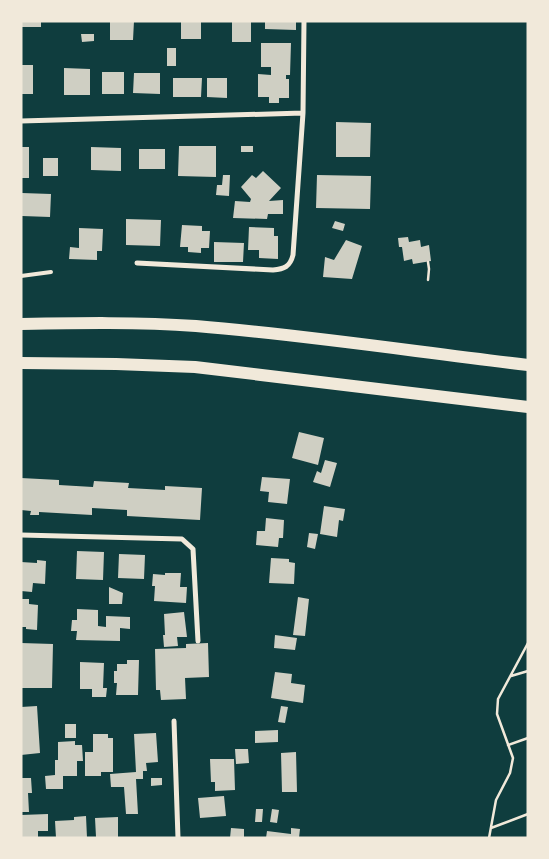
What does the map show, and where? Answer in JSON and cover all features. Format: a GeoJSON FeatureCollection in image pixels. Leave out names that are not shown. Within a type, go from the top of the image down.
{"type":"FeatureCollection","features":[{"type":"Feature","properties":{"kind":"main road"},"geometry":{"type":"LineString","coordinates":[[21,324],[115,323],[195,326],[528,365]]}},
{"type":"Feature","properties":{"kind":"main road"},"geometry":{"type":"LineString","coordinates":[[21,363],[195,367],[528,407]]}},
{"type":"Feature","properties":{"kind":"street"},"geometry":{"type":"LineString","coordinates":[[137,263],[273,270],[284,269],[291,263],[303,113],[304,21]]}},
{"type":"Feature","properties":{"kind":"street"},"geometry":{"type":"LineString","coordinates":[[21,122],[303,113]]}},
{"type":"Feature","properties":{"kind":"street"},"geometry":{"type":"LineString","coordinates":[[21,535],[182,539],[194,549],[198,641]]}},
{"type":"Feature","properties":{"kind":"street"},"geometry":{"type":"LineString","coordinates":[[174,720],[178,838]]}},
{"type":"Feature","properties":{"kind":"lane"},"geometry":{"type":"LineString","coordinates":[[21,276],[51,272]]}},
{"type":"Feature","properties":{"kind":"path"},"geometry":{"type":"LineString","coordinates":[[428,262],[428,280]]}},
{"type":"Feature","properties":{"kind":"path"},"geometry":{"type":"LineString","coordinates":[[489,838],[496,800],[510,773],[512,758],[497,714],[498,699],[528,642]]}},
{"type":"Feature","properties":{"kind":"path"},"geometry":{"type":"LineString","coordinates":[[511,676],[528,671]]}},
{"type":"Feature","properties":{"kind":"path"},"geometry":{"type":"LineString","coordinates":[[508,745],[528,738]]}},
{"type":"Feature","properties":{"kind":"path"},"geometry":{"type":"LineString","coordinates":[[491,828],[528,814]]}},
{"type":"Feature","properties":{"kind":"building"},"geometry":{"type":"Polygon","coordinates":[[[21,21],[41,21],[41,27],[21,27],[21,21]]]}},
{"type":"Feature","properties":{"kind":"building"},"geometry":{"type":"Polygon","coordinates":[[[110,21],[134,21],[133,40],[110,40],[110,21]]]}},
{"type":"Feature","properties":{"kind":"building"},"geometry":{"type":"Polygon","coordinates":[[[181,21],[201,22],[201,39],[181,39],[181,21]]]}},
{"type":"Feature","properties":{"kind":"building"},"geometry":{"type":"Polygon","coordinates":[[[232,21],[251,21],[251,42],[232,42],[232,21]]]}},
{"type":"Feature","properties":{"kind":"building"},"geometry":{"type":"Polygon","coordinates":[[[265,21],[296,21],[296,30],[265,29],[265,21]]]}},
{"type":"Feature","properties":{"kind":"building"},"geometry":{"type":"Polygon","coordinates":[[[81,34],[94,34],[94,41],[82,42],[81,34]]]}},
{"type":"Feature","properties":{"kind":"building"},"geometry":{"type":"Polygon","coordinates":[[[261,43],[291,43],[290,75],[286,75],[286,79],[289,79],[289,98],[279,98],[279,103],[269,103],[269,97],[258,97],[258,74],[271,75],[271,67],[261,67],[261,43]]]}},
{"type":"Feature","properties":{"kind":"building"},"geometry":{"type":"Polygon","coordinates":[[[167,48],[176,48],[176,66],[167,66],[167,48]]]}},
{"type":"Feature","properties":{"kind":"building"},"geometry":{"type":"Polygon","coordinates":[[[21,65],[33,65],[33,94],[21,94],[21,65]]]}},
{"type":"Feature","properties":{"kind":"building"},"geometry":{"type":"Polygon","coordinates":[[[64,68],[90,69],[90,95],[64,95],[64,68]]]}},
{"type":"Feature","properties":{"kind":"building"},"geometry":{"type":"Polygon","coordinates":[[[102,72],[124,72],[124,94],[102,94],[102,72]]]}},
{"type":"Feature","properties":{"kind":"building"},"geometry":{"type":"Polygon","coordinates":[[[134,73],[160,73],[160,94],[133,93],[134,73]]]}},
{"type":"Feature","properties":{"kind":"building"},"geometry":{"type":"Polygon","coordinates":[[[173,78],[202,78],[201,97],[173,97],[173,78]]]}},
{"type":"Feature","properties":{"kind":"building"},"geometry":{"type":"Polygon","coordinates":[[[207,78],[227,78],[227,98],[207,97],[207,78]]]}},
{"type":"Feature","properties":{"kind":"building"},"geometry":{"type":"Polygon","coordinates":[[[336,122],[371,123],[370,157],[336,157],[336,122]]]}},
{"type":"Feature","properties":{"kind":"building"},"geometry":{"type":"Polygon","coordinates":[[[179,146],[216,146],[216,177],[178,176],[179,146]]]}},
{"type":"Feature","properties":{"kind":"building"},"geometry":{"type":"Polygon","coordinates":[[[241,146],[253,146],[253,152],[241,152],[241,146]]]}},
{"type":"Feature","properties":{"kind":"building"},"geometry":{"type":"Polygon","coordinates":[[[21,147],[29,147],[29,178],[21,178],[21,147]]]}},
{"type":"Feature","properties":{"kind":"building"},"geometry":{"type":"Polygon","coordinates":[[[91,147],[121,148],[121,171],[91,170],[91,147]]]}},
{"type":"Feature","properties":{"kind":"building"},"geometry":{"type":"Polygon","coordinates":[[[139,149],[165,149],[165,169],[139,169],[139,149]]]}},
{"type":"Feature","properties":{"kind":"building"},"geometry":{"type":"Polygon","coordinates":[[[43,158],[58,158],[58,176],[43,176],[43,158]]]}},
{"type":"Feature","properties":{"kind":"building"},"geometry":{"type":"Polygon","coordinates":[[[263,171],[281,188],[269,201],[283,200],[283,214],[268,214],[267,219],[233,218],[235,201],[250,202],[251,199],[241,187],[252,175],[256,178],[263,171]]]}},
{"type":"Feature","properties":{"kind":"building"},"geometry":{"type":"Polygon","coordinates":[[[223,175],[230,175],[229,196],[216,195],[217,185],[222,185],[223,175]]]}},
{"type":"Feature","properties":{"kind":"building"},"geometry":{"type":"Polygon","coordinates":[[[317,175],[371,176],[370,209],[316,208],[317,175]]]}},
{"type":"Feature","properties":{"kind":"building"},"geometry":{"type":"Polygon","coordinates":[[[22,193],[51,194],[50,217],[22,216],[22,193]]]}},
{"type":"Feature","properties":{"kind":"building"},"geometry":{"type":"Polygon","coordinates":[[[126,219],[161,220],[160,246],[126,245],[126,219]]]}},
{"type":"Feature","properties":{"kind":"building"},"geometry":{"type":"Polygon","coordinates":[[[335,221],[345,224],[343,231],[332,228],[335,221]]]}},
{"type":"Feature","properties":{"kind":"building"},"geometry":{"type":"Polygon","coordinates":[[[182,225],[202,226],[202,231],[210,231],[209,248],[201,248],[201,253],[188,252],[188,247],[180,247],[182,225]]]}},
{"type":"Feature","properties":{"kind":"building"},"geometry":{"type":"Polygon","coordinates":[[[249,227],[274,228],[274,236],[278,236],[278,259],[259,258],[259,250],[248,250],[249,227]]]}},
{"type":"Feature","properties":{"kind":"building"},"geometry":{"type":"Polygon","coordinates":[[[79,228],[103,229],[102,251],[97,251],[97,260],[69,259],[70,247],[79,248],[79,228]]]}},
{"type":"Feature","properties":{"kind":"building"},"geometry":{"type":"Polygon","coordinates":[[[408,237],[409,242],[420,240],[421,247],[429,245],[431,261],[413,264],[412,259],[404,261],[402,247],[399,247],[398,238],[408,237]]]}},
{"type":"Feature","properties":{"kind":"building"},"geometry":{"type":"Polygon","coordinates":[[[346,240],[362,246],[352,279],[323,277],[325,257],[334,260],[346,240]]]}},
{"type":"Feature","properties":{"kind":"building"},"geometry":{"type":"Polygon","coordinates":[[[214,242],[244,243],[243,262],[214,262],[214,242]]]}},
{"type":"Feature","properties":{"kind":"building"},"geometry":{"type":"Polygon","coordinates":[[[299,432],[324,438],[318,465],[292,458],[299,432]]]}},
{"type":"Feature","properties":{"kind":"building"},"geometry":{"type":"Polygon","coordinates":[[[325,460],[337,463],[330,487],[313,482],[317,471],[321,473],[325,460]]]}},
{"type":"Feature","properties":{"kind":"building"},"geometry":{"type":"Polygon","coordinates":[[[262,477],[290,479],[287,504],[268,502],[269,492],[260,491],[262,477]]]}},
{"type":"Feature","properties":{"kind":"building"},"geometry":{"type":"Polygon","coordinates":[[[21,478],[59,480],[59,485],[93,487],[94,481],[129,483],[128,488],[165,490],[165,486],[202,488],[200,520],[127,516],[127,510],[92,508],[92,515],[39,512],[39,515],[30,515],[31,511],[21,510],[21,478]]]}},
{"type":"Feature","properties":{"kind":"building"},"geometry":{"type":"Polygon","coordinates":[[[324,506],[345,509],[343,521],[339,520],[337,537],[320,534],[324,506]]]}},
{"type":"Feature","properties":{"kind":"building"},"geometry":{"type":"Polygon","coordinates":[[[266,518],[284,520],[283,538],[279,538],[278,547],[256,545],[257,531],[265,531],[266,518]]]}},
{"type":"Feature","properties":{"kind":"building"},"geometry":{"type":"Polygon","coordinates":[[[309,533],[318,534],[315,549],[307,547],[309,533]]]}},
{"type":"Feature","properties":{"kind":"building"},"geometry":{"type":"Polygon","coordinates":[[[77,551],[104,552],[103,580],[76,579],[77,551]]]}},
{"type":"Feature","properties":{"kind":"building"},"geometry":{"type":"Polygon","coordinates":[[[119,554],[145,555],[144,579],[118,578],[119,554]]]}},
{"type":"Feature","properties":{"kind":"building"},"geometry":{"type":"Polygon","coordinates":[[[271,558],[289,559],[289,562],[295,563],[294,584],[269,583],[271,558]]]}},
{"type":"Feature","properties":{"kind":"building"},"geometry":{"type":"Polygon","coordinates":[[[37,560],[46,561],[45,584],[33,583],[32,592],[21,591],[21,562],[37,563],[37,560]]]}},
{"type":"Feature","properties":{"kind":"building"},"geometry":{"type":"Polygon","coordinates":[[[165,573],[181,573],[180,587],[187,587],[186,603],[154,601],[155,586],[152,586],[153,574],[165,575],[165,573]]]}},
{"type":"Feature","properties":{"kind":"building"},"geometry":{"type":"Polygon","coordinates":[[[109,587],[123,593],[122,604],[109,604],[109,587]]]}},
{"type":"Feature","properties":{"kind":"building"},"geometry":{"type":"Polygon","coordinates":[[[298,597],[309,599],[305,636],[293,635],[298,597]]]}},
{"type":"Feature","properties":{"kind":"building"},"geometry":{"type":"Polygon","coordinates":[[[21,599],[29,599],[29,604],[38,605],[37,630],[21,627],[21,599]]]}},
{"type":"Feature","properties":{"kind":"building"},"geometry":{"type":"Polygon","coordinates":[[[77,609],[98,610],[98,626],[106,627],[106,616],[130,617],[130,629],[120,628],[120,641],[76,640],[77,631],[71,631],[72,620],[77,620],[77,609]]]}},
{"type":"Feature","properties":{"kind":"building"},"geometry":{"type":"Polygon","coordinates":[[[184,612],[187,637],[177,637],[178,646],[164,647],[164,614],[184,612]]]}},
{"type":"Feature","properties":{"kind":"building"},"geometry":{"type":"Polygon","coordinates":[[[275,635],[297,638],[295,650],[274,648],[275,635]]]}},
{"type":"Feature","properties":{"kind":"building"},"geometry":{"type":"Polygon","coordinates":[[[21,643],[53,644],[52,688],[21,688],[21,643]]]}},
{"type":"Feature","properties":{"kind":"building"},"geometry":{"type":"Polygon","coordinates":[[[208,643],[209,677],[185,678],[186,699],[161,700],[160,690],[156,690],[155,649],[186,648],[186,644],[208,643]]]}},
{"type":"Feature","properties":{"kind":"building"},"geometry":{"type":"Polygon","coordinates":[[[127,660],[139,660],[138,695],[116,695],[117,683],[114,683],[114,671],[117,671],[117,664],[127,664],[127,660]]]}},
{"type":"Feature","properties":{"kind":"building"},"geometry":{"type":"Polygon","coordinates":[[[80,662],[104,663],[103,688],[107,688],[106,697],[92,697],[92,689],[80,689],[80,662]]]}},
{"type":"Feature","properties":{"kind":"building"},"geometry":{"type":"Polygon","coordinates":[[[275,672],[292,674],[291,683],[305,685],[303,703],[271,698],[275,672]]]}},
{"type":"Feature","properties":{"kind":"building"},"geometry":{"type":"Polygon","coordinates":[[[37,706],[40,753],[21,755],[21,707],[37,706]]]}},
{"type":"Feature","properties":{"kind":"building"},"geometry":{"type":"Polygon","coordinates":[[[281,706],[288,707],[285,723],[278,722],[281,706]]]}},
{"type":"Feature","properties":{"kind":"building"},"geometry":{"type":"Polygon","coordinates":[[[65,724],[76,724],[76,738],[65,738],[65,724]]]}},
{"type":"Feature","properties":{"kind":"building"},"geometry":{"type":"Polygon","coordinates":[[[278,730],[278,742],[255,743],[255,731],[278,730]]]}},
{"type":"Feature","properties":{"kind":"building"},"geometry":{"type":"Polygon","coordinates":[[[156,733],[158,762],[146,763],[147,771],[143,771],[143,779],[136,779],[138,814],[126,814],[124,787],[111,787],[110,774],[136,772],[134,734],[156,733]]]}},
{"type":"Feature","properties":{"kind":"building"},"geometry":{"type":"Polygon","coordinates":[[[93,734],[108,734],[108,738],[113,738],[113,772],[101,772],[101,776],[85,776],[85,752],[93,752],[93,734]]]}},
{"type":"Feature","properties":{"kind":"building"},"geometry":{"type":"Polygon","coordinates":[[[75,741],[75,745],[82,745],[83,761],[77,761],[77,776],[63,776],[63,789],[46,789],[45,776],[55,775],[55,760],[58,760],[58,742],[75,741]]]}},
{"type":"Feature","properties":{"kind":"building"},"geometry":{"type":"Polygon","coordinates":[[[235,749],[248,749],[249,763],[236,764],[235,749]]]}},
{"type":"Feature","properties":{"kind":"building"},"geometry":{"type":"Polygon","coordinates":[[[296,752],[297,792],[282,792],[281,753],[296,752]]]}},
{"type":"Feature","properties":{"kind":"building"},"geometry":{"type":"Polygon","coordinates":[[[210,759],[234,759],[235,790],[215,791],[215,782],[211,782],[210,759]]]}},
{"type":"Feature","properties":{"kind":"building"},"geometry":{"type":"Polygon","coordinates":[[[21,778],[31,778],[32,793],[28,793],[29,812],[21,812],[21,778]]]}},
{"type":"Feature","properties":{"kind":"building"},"geometry":{"type":"Polygon","coordinates":[[[151,778],[162,778],[162,785],[151,786],[151,778]]]}},
{"type":"Feature","properties":{"kind":"building"},"geometry":{"type":"Polygon","coordinates":[[[224,796],[226,816],[200,818],[198,798],[224,796]]]}},
{"type":"Feature","properties":{"kind":"building"},"geometry":{"type":"Polygon","coordinates":[[[256,809],[263,809],[262,822],[255,822],[256,809]]]}},
{"type":"Feature","properties":{"kind":"building"},"geometry":{"type":"Polygon","coordinates":[[[272,809],[279,810],[277,823],[270,822],[272,809]]]}},
{"type":"Feature","properties":{"kind":"building"},"geometry":{"type":"Polygon","coordinates":[[[48,814],[48,831],[38,831],[38,837],[21,838],[21,815],[48,814]]]}},
{"type":"Feature","properties":{"kind":"building"},"geometry":{"type":"Polygon","coordinates":[[[86,816],[87,838],[56,838],[55,821],[74,820],[74,817],[86,816]]]}},
{"type":"Feature","properties":{"kind":"building"},"geometry":{"type":"Polygon","coordinates":[[[118,817],[118,838],[96,837],[95,818],[118,817]]]}},
{"type":"Feature","properties":{"kind":"building"},"geometry":{"type":"Polygon","coordinates":[[[231,828],[244,829],[244,838],[230,838],[231,828]]]}},
{"type":"Feature","properties":{"kind":"building"},"geometry":{"type":"Polygon","coordinates":[[[291,828],[300,829],[299,838],[266,838],[267,831],[291,834],[291,828]]]}}]}
